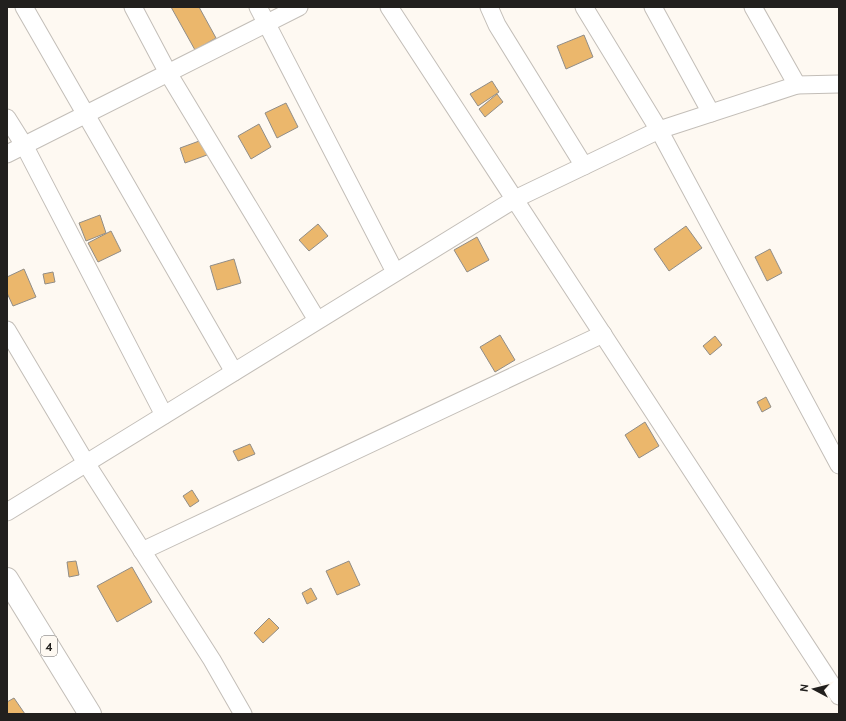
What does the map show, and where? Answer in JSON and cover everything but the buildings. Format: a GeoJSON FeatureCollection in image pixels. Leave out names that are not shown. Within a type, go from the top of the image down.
{"type":"FeatureCollection","features":[{"type":"Feature","properties":{"kind":"highway","name":"4"},"geometry":{"type":"LineString","coordinates":[[7,579],[90,714]]}},
{"type":"Feature","properties":{"kind":"street"},"geometry":{"type":"LineString","coordinates":[[24,7],[234,372]]}},
{"type":"Feature","properties":{"kind":"street"},"geometry":{"type":"LineString","coordinates":[[134,7],[168,73],[318,320]]}},
{"type":"Feature","properties":{"kind":"street"},"geometry":{"type":"LineString","coordinates":[[258,7],[268,23],[395,272]]}},
{"type":"Feature","properties":{"kind":"street"},"geometry":{"type":"LineString","coordinates":[[7,154],[299,7]]}},
{"type":"Feature","properties":{"kind":"street"},"geometry":{"type":"LineString","coordinates":[[389,7],[839,696]]}},
{"type":"Feature","properties":{"kind":"street"},"geometry":{"type":"LineString","coordinates":[[488,7],[497,25],[584,166]]}},
{"type":"Feature","properties":{"kind":"street"},"geometry":{"type":"LineString","coordinates":[[584,7],[659,130],[839,464]]}},
{"type":"Feature","properties":{"kind":"street"},"geometry":{"type":"LineString","coordinates":[[653,7],[711,113]]}},
{"type":"Feature","properties":{"kind":"street"},"geometry":{"type":"LineString","coordinates":[[753,7],[796,86]]}},
{"type":"Feature","properties":{"kind":"street"},"geometry":{"type":"LineString","coordinates":[[7,512],[515,199],[659,130],[796,86],[839,84]]}},
{"type":"Feature","properties":{"kind":"street"},"geometry":{"type":"LineString","coordinates":[[7,118],[24,145],[164,415]]}},
{"type":"Feature","properties":{"kind":"street"},"geometry":{"type":"LineString","coordinates":[[7,330],[86,463],[212,660],[243,714]]}},
{"type":"Feature","properties":{"kind":"street"},"geometry":{"type":"LineString","coordinates":[[142,551],[603,334]]}}]}
